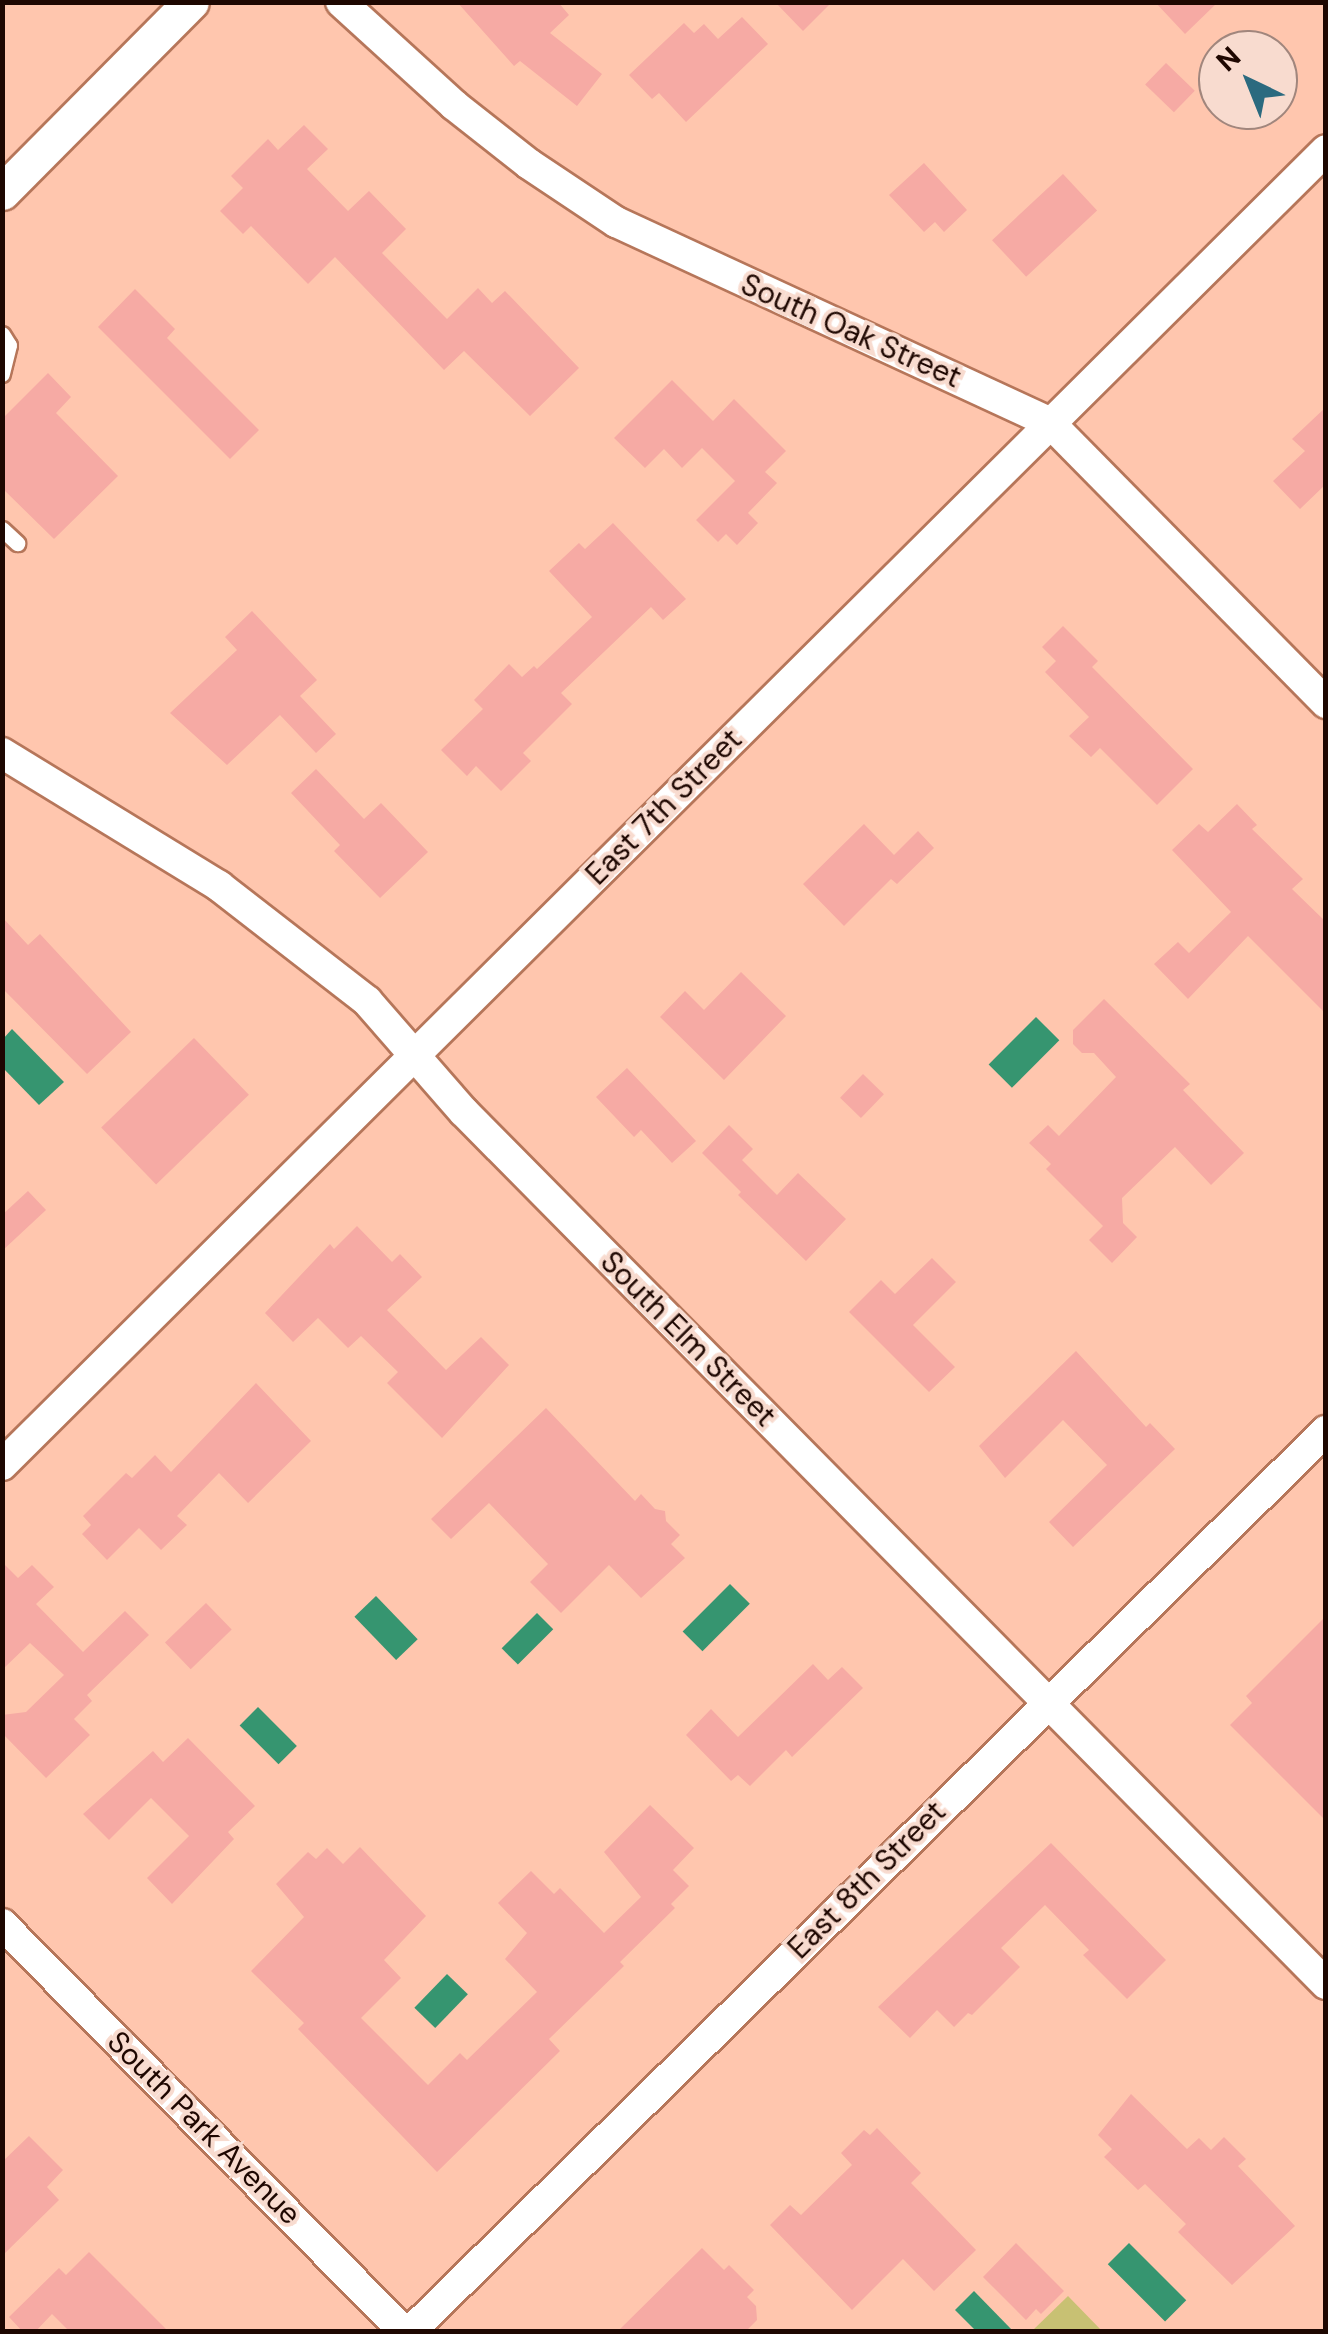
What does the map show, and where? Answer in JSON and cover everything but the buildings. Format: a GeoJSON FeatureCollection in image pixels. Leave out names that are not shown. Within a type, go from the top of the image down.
{"type":"FeatureCollection","features":[{"type":"Feature","properties":{"kind":"street"},"geometry":{"type":"LineString","coordinates":[[2,192],[191,2]]}},
{"type":"Feature","properties":{"kind":"street","name":"South Oak Street"},"geometry":{"type":"LineString","coordinates":[[341,2],[454,105],[530,164],[616,222],[1048,422],[1326,703]]}},
{"type":"Feature","properties":{"kind":"street","name":"East 7th Street"},"geometry":{"type":"LineString","coordinates":[[2,1465],[1326,150]]}},
{"type":"Feature","properties":{"kind":"street","name":"South Elm Street"},"geometry":{"type":"LineString","coordinates":[[2,753],[134,830],[233,897],[367,1001],[464,1112],[1326,1984]]}},
{"type":"Feature","properties":{"kind":"street","name":"East 8th Street"},"geometry":{"type":"LineString","coordinates":[[408,2332],[1326,1430]]}},
{"type":"Feature","properties":{"kind":"street","name":"South Park Avenue"},"geometry":{"type":"LineString","coordinates":[[2,1924],[408,2332]]}},
{"type":"Feature","properties":{"kind":"lane"},"geometry":{"type":"LineString","coordinates":[[2,334],[8,345],[2,374]]}},
{"type":"Feature","properties":{"kind":"lane"},"geometry":{"type":"LineString","coordinates":[[2,529],[17,543]]}},
{"type":"Feature","properties":{"kind":"shaded area"},"geometry":{"type":"Polygon","coordinates":[[[1036,1017],[1059,1040],[1012,1088],[989,1064],[1036,1017]]]}},
{"type":"Feature","properties":{"kind":"shaded area"},"geometry":{"type":"Polygon","coordinates":[[[12,1029],[64,1082],[39,1105],[3,1068],[3,1039],[12,1029]]]}},
{"type":"Feature","properties":{"kind":"shaded area"},"geometry":{"type":"Polygon","coordinates":[[[730,1584],[750,1604],[702,1651],[683,1631],[730,1584]]]}},
{"type":"Feature","properties":{"kind":"shaded area"},"geometry":{"type":"Polygon","coordinates":[[[376,1596],[418,1639],[396,1660],[354,1617],[376,1596]]]}},
{"type":"Feature","properties":{"kind":"shaded area"},"geometry":{"type":"Polygon","coordinates":[[[537,1613],[553,1629],[518,1665],[502,1648],[537,1613]]]}},
{"type":"Feature","properties":{"kind":"shaded area"},"geometry":{"type":"Polygon","coordinates":[[[258,1707],[297,1746],[279,1764],[240,1725],[258,1707]]]}},
{"type":"Feature","properties":{"kind":"shaded area"},"geometry":{"type":"Polygon","coordinates":[[[447,1974],[468,1994],[435,2028],[414,2008],[447,1974]]]}},
{"type":"Feature","properties":{"kind":"shaded area"},"geometry":{"type":"Polygon","coordinates":[[[1129,2243],[1186,2300],[1165,2321],[1108,2264],[1129,2243]]]}},
{"type":"Feature","properties":{"kind":"shaded area"},"geometry":{"type":"Polygon","coordinates":[[[974,2291],[1011,2331],[976,2331],[955,2310],[974,2291]]]}},
{"type":"Feature","properties":{"kind":"shaded area"},"geometry":{"type":"Polygon","coordinates":[[[1068,2296],[1102,2331],[1032,2331],[1068,2296]]]}}]}
